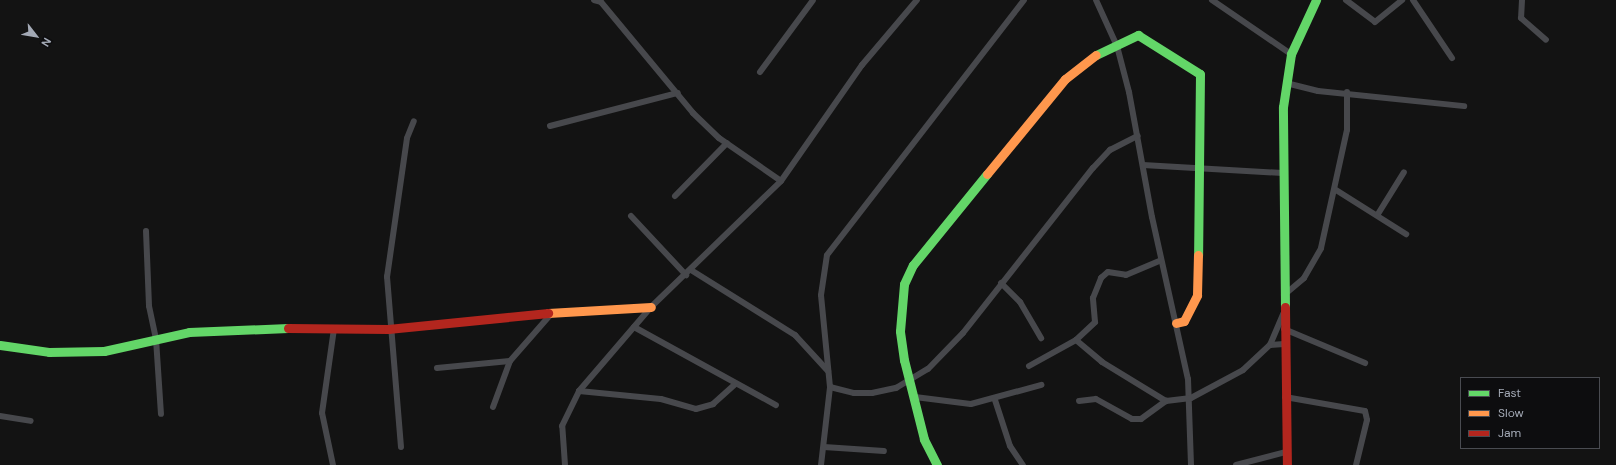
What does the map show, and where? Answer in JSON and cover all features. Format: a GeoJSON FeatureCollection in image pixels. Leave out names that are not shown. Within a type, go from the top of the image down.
{"type":"FeatureCollection","features":[{"type":"Feature","properties":{"kind":"street"},"geometry":{"type":"LineString","coordinates":[[594,0],[601,2],[678,93],[727,143],[781,181]]}},
{"type":"Feature","properties":{"kind":"street"},"geometry":{"type":"LineString","coordinates":[[760,72],[813,0]]}},
{"type":"Feature","properties":{"kind":"street"},"geometry":{"type":"LineString","coordinates":[[564,465],[562,426],[579,391],[651,307],[686,275],[781,181],[862,65],[917,0]]}},
{"type":"Feature","properties":{"kind":"street"},"geometry":{"type":"LineString","coordinates":[[821,465],[830,386],[822,274],[834,242],[1024,0]]}},
{"type":"Feature","properties":{"kind":"street"},"geometry":{"type":"LineString","coordinates":[[1096,0],[1117,46],[1138,136],[1161,260],[1176,322],[1191,398],[1191,465]]}},
{"type":"Feature","properties":{"kind":"street"},"geometry":{"type":"LineString","coordinates":[[1212,0],[1291,54]]}},
{"type":"Feature","properties":{"kind":"street"},"geometry":{"type":"LineString","coordinates":[[1287,465],[1283,314],[1283,173],[1286,82],[1291,54],[1316,0]]}},
{"type":"Feature","properties":{"kind":"street"},"geometry":{"type":"LineString","coordinates":[[1346,0],[1375,22],[1402,0]]}},
{"type":"Feature","properties":{"kind":"street"},"geometry":{"type":"LineString","coordinates":[[1413,0],[1452,58]]}},
{"type":"Feature","properties":{"kind":"street"},"geometry":{"type":"LineString","coordinates":[[1522,0],[1521,18],[1546,40]]}},
{"type":"Feature","properties":{"kind":"street"},"geometry":{"type":"LineString","coordinates":[[938,465],[924,439],[915,397],[904,360],[900,318],[904,284],[914,265],[1065,79],[1089,58],[1138,35],[1200,74],[1197,166],[1197,295],[1190,313],[1184,321],[1176,322]]}},
{"type":"Feature","properties":{"kind":"street"},"geometry":{"type":"LineString","coordinates":[[1286,82],[1318,90],[1464,106]]}},
{"type":"Feature","properties":{"kind":"street"},"geometry":{"type":"LineString","coordinates":[[1284,295],[1315,263],[1336,190],[1347,130],[1347,92]]}},
{"type":"Feature","properties":{"kind":"street"},"geometry":{"type":"LineString","coordinates":[[550,126],[678,93]]}},
{"type":"Feature","properties":{"kind":"street"},"geometry":{"type":"LineString","coordinates":[[400,447],[388,330],[387,276],[407,138],[414,121]]}},
{"type":"Feature","properties":{"kind":"street"},"geometry":{"type":"LineString","coordinates":[[830,386],[854,394],[872,393],[910,382],[948,350],[1093,168],[1110,150],[1138,136]]}},
{"type":"Feature","properties":{"kind":"street"},"geometry":{"type":"LineString","coordinates":[[675,196],[727,143]]}},
{"type":"Feature","properties":{"kind":"street"},"geometry":{"type":"LineString","coordinates":[[1143,165],[1197,166],[1283,173]]}},
{"type":"Feature","properties":{"kind":"street"},"geometry":{"type":"LineString","coordinates":[[1378,214],[1404,172]]}},
{"type":"Feature","properties":{"kind":"street"},"geometry":{"type":"LineString","coordinates":[[1336,190],[1378,214],[1406,234]]}},
{"type":"Feature","properties":{"kind":"street"},"geometry":{"type":"LineString","coordinates":[[631,216],[686,275]]}},
{"type":"Feature","properties":{"kind":"street"},"geometry":{"type":"LineString","coordinates":[[146,231],[148,306],[156,339],[161,414]]}},
{"type":"Feature","properties":{"kind":"street"},"geometry":{"type":"LineString","coordinates":[[1029,366],[1076,340],[1095,322],[1093,298],[1101,278],[1108,272],[1126,275],[1161,260]]}},
{"type":"Feature","properties":{"kind":"street"},"geometry":{"type":"LineString","coordinates":[[691,270],[795,335],[828,371]]}},
{"type":"Feature","properties":{"kind":"street"},"geometry":{"type":"LineString","coordinates":[[1001,283],[1020,302],[1041,338]]}},
{"type":"Feature","properties":{"kind":"street"},"geometry":{"type":"LineString","coordinates":[[0,345],[49,352],[104,351],[156,339],[248,327],[388,330],[552,313],[651,307]]}},
{"type":"Feature","properties":{"kind":"street"},"geometry":{"type":"LineString","coordinates":[[493,407],[510,361],[552,313]]}},
{"type":"Feature","properties":{"kind":"street"},"geometry":{"type":"LineString","coordinates":[[1079,401],[1096,399],[1132,419],[1152,414],[1166,401],[1191,398],[1243,370],[1270,345],[1283,314]]}},
{"type":"Feature","properties":{"kind":"street"},"geometry":{"type":"LineString","coordinates":[[634,327],[735,384],[776,405]]}},
{"type":"Feature","properties":{"kind":"street"},"geometry":{"type":"LineString","coordinates":[[1284,328],[1365,363]]}},
{"type":"Feature","properties":{"kind":"street"},"geometry":{"type":"LineString","coordinates":[[333,465],[322,413],[334,329]]}},
{"type":"Feature","properties":{"kind":"street"},"geometry":{"type":"LineString","coordinates":[[1076,340],[1102,362],[1166,401]]}},
{"type":"Feature","properties":{"kind":"street"},"geometry":{"type":"LineString","coordinates":[[1270,345],[1284,344]]}},
{"type":"Feature","properties":{"kind":"street"},"geometry":{"type":"LineString","coordinates":[[437,368],[510,361]]}},
{"type":"Feature","properties":{"kind":"street"},"geometry":{"type":"LineString","coordinates":[[579,391],[661,399],[696,409],[713,404],[735,384]]}},
{"type":"Feature","properties":{"kind":"street"},"geometry":{"type":"LineString","coordinates":[[915,397],[971,404],[995,400],[1041,386]]}},
{"type":"Feature","properties":{"kind":"street"},"geometry":{"type":"LineString","coordinates":[[1285,396],[1365,411],[1367,420],[1356,465]]}},
{"type":"Feature","properties":{"kind":"street"},"geometry":{"type":"LineString","coordinates":[[995,400],[1010,446],[1023,465]]}},
{"type":"Feature","properties":{"kind":"street"},"geometry":{"type":"LineString","coordinates":[[0,416],[31,421]]}},
{"type":"Feature","properties":{"kind":"street"},"geometry":{"type":"LineString","coordinates":[[824,447],[884,450]]}},
{"type":"Feature","properties":{"kind":"street"},"geometry":{"type":"LineString","coordinates":[[1236,465],[1286,452]]}},
{"type":"Feature","properties":{"kind":"traffic: fast"},"geometry":{"type":"LineString","coordinates":[[1285,307],[1283,107],[1291,54],[1316,0]]}},
{"type":"Feature","properties":{"kind":"traffic: fast"},"geometry":{"type":"LineString","coordinates":[[1096,55],[1138,35],[1200,74],[1198,255]]}},
{"type":"Feature","properties":{"kind":"traffic: fast"},"geometry":{"type":"LineString","coordinates":[[937,465],[924,439],[904,360],[900,331],[904,284],[913,265],[987,174]]}},
{"type":"Feature","properties":{"kind":"traffic: fast"},"geometry":{"type":"LineString","coordinates":[[0,345],[49,352],[104,351],[189,332],[288,328]]}},
{"type":"Feature","properties":{"kind":"traffic: slow"},"geometry":{"type":"LineString","coordinates":[[987,174],[1065,79],[1096,55]]}},
{"type":"Feature","properties":{"kind":"traffic: slow"},"geometry":{"type":"LineString","coordinates":[[1176,323],[1184,321],[1197,295],[1198,255]]}},
{"type":"Feature","properties":{"kind":"traffic: slow"},"geometry":{"type":"LineString","coordinates":[[548,313],[651,307]]}},
{"type":"Feature","properties":{"kind":"traffic: jam"},"geometry":{"type":"LineString","coordinates":[[1285,307],[1287,465]]}},
{"type":"Feature","properties":{"kind":"traffic: jam"},"geometry":{"type":"LineString","coordinates":[[288,328],[388,329],[548,313]]}}]}
